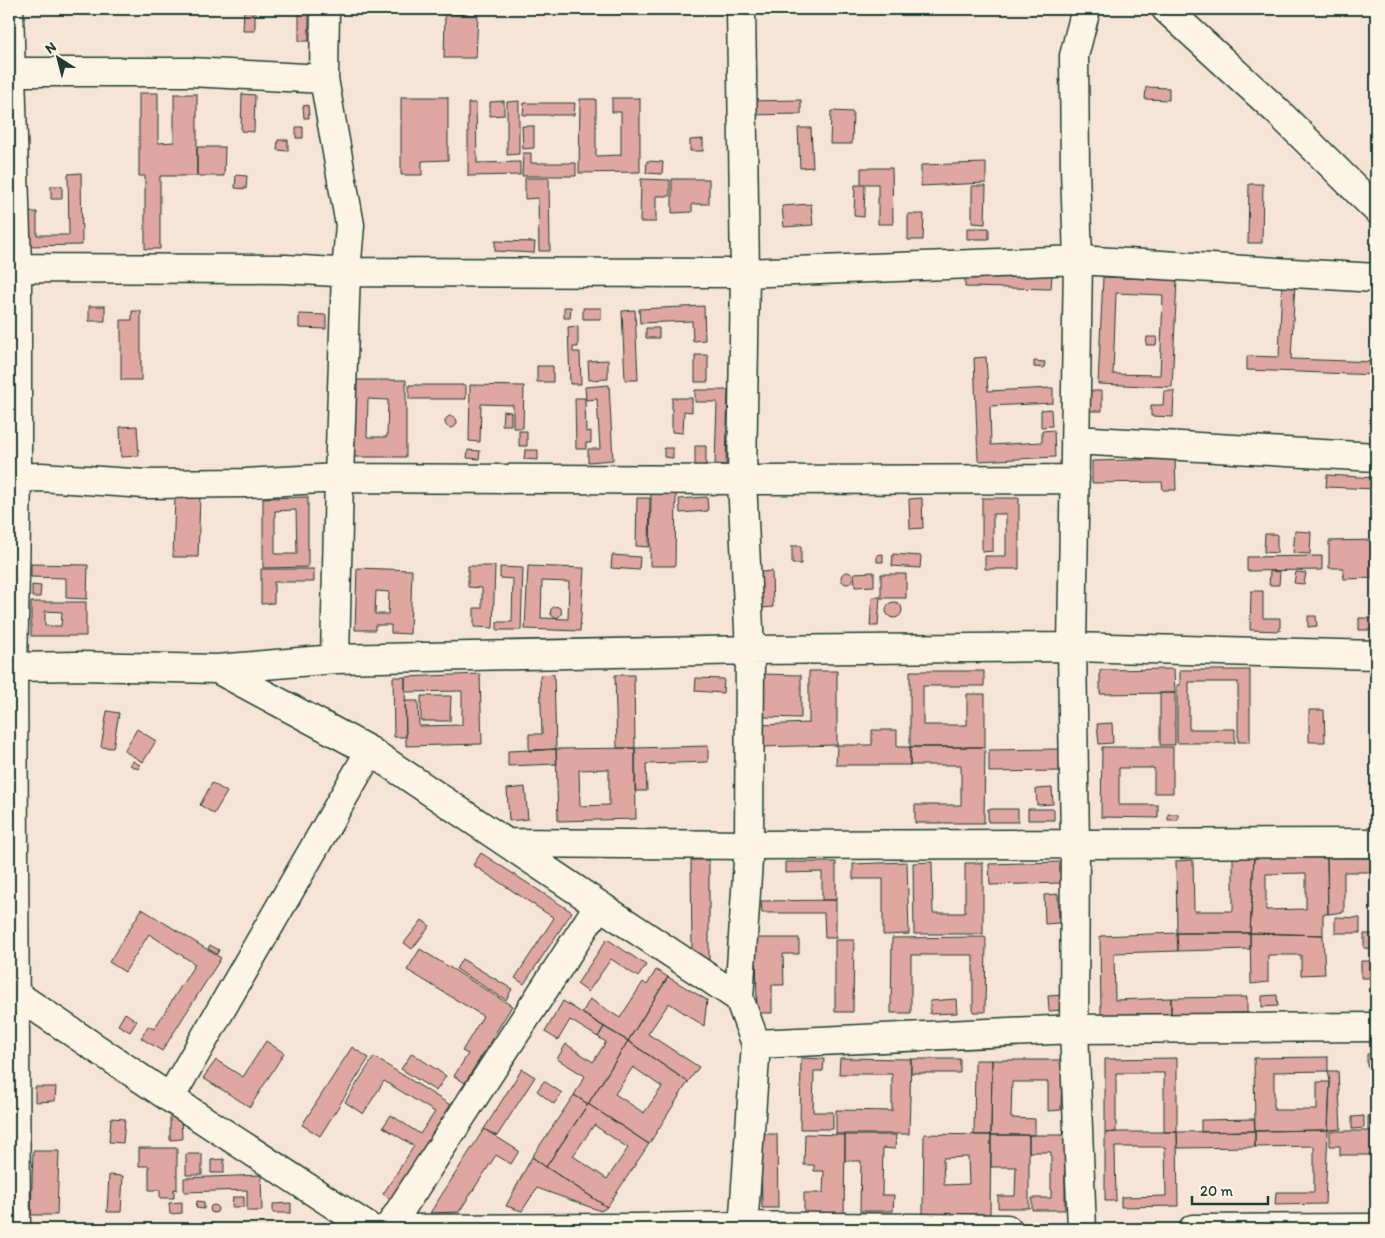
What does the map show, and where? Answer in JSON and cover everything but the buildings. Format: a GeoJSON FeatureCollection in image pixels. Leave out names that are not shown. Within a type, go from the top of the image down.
{"type":"FeatureCollection","features":[{"type":"Feature","properties":{"kind":"street"},"geometry":{"type":"LineString","coordinates":[[9,9],[13,268],[11,853],[16,1229]]}},
{"type":"Feature","properties":{"kind":"street"},"geometry":{"type":"LineString","coordinates":[[325,9],[324,79],[350,225],[346,272],[335,658]]}},
{"type":"Feature","properties":{"kind":"street"},"geometry":{"type":"LineString","coordinates":[[741,9],[745,274],[742,480],[750,650],[749,845],[739,998],[756,1044],[743,1228]]}},
{"type":"Feature","properties":{"kind":"street"},"geometry":{"type":"LineString","coordinates":[[1082,1229],[1074,1029],[1075,844],[1072,647],[1078,260],[1074,56],[1086,9]]}},
{"type":"Feature","properties":{"kind":"street"},"geometry":{"type":"LineString","coordinates":[[1166,9],[1276,110],[1376,209]]}},
{"type":"Feature","properties":{"kind":"street"},"geometry":{"type":"LineString","coordinates":[[10,72],[190,72],[324,79]]}},
{"type":"Feature","properties":{"kind":"street"},"geometry":{"type":"LineString","coordinates":[[13,268],[745,274],[1078,260],[1376,278]]}},
{"type":"Feature","properties":{"kind":"street"},"geometry":{"type":"LineString","coordinates":[[1075,440],[1376,457]]}},
{"type":"Feature","properties":{"kind":"street"},"geometry":{"type":"LineString","coordinates":[[13,478],[41,477],[146,484],[246,483],[339,478],[1074,479]]}},
{"type":"Feature","properties":{"kind":"street"},"geometry":{"type":"LineString","coordinates":[[11,667],[79,666],[217,669],[335,658],[750,650],[1072,647],[1376,655]]}},
{"type":"Feature","properties":{"kind":"street"},"geometry":{"type":"LineString","coordinates":[[217,669],[370,751],[739,998]]}},
{"type":"Feature","properties":{"kind":"street"},"geometry":{"type":"LineString","coordinates":[[170,1098],[370,751]]}},
{"type":"Feature","properties":{"kind":"street"},"geometry":{"type":"LineString","coordinates":[[507,843],[749,845],[1376,843]]}},
{"type":"Feature","properties":{"kind":"street"},"geometry":{"type":"LineString","coordinates":[[388,1229],[599,905]]}},
{"type":"Feature","properties":{"kind":"street"},"geometry":{"type":"LineString","coordinates":[[14,993],[170,1098],[371,1229]]}},
{"type":"Feature","properties":{"kind":"street"},"geometry":{"type":"LineString","coordinates":[[756,1044],[1074,1029],[1376,1027]]}},
{"type":"Feature","properties":{"kind":"street"},"geometry":{"type":"LineString","coordinates":[[1193,1229],[1376,1228]]}},
{"type":"Feature","properties":{"kind":"street"},"geometry":{"type":"LineString","coordinates":[[384,1229],[1007,1229]]}}]}
